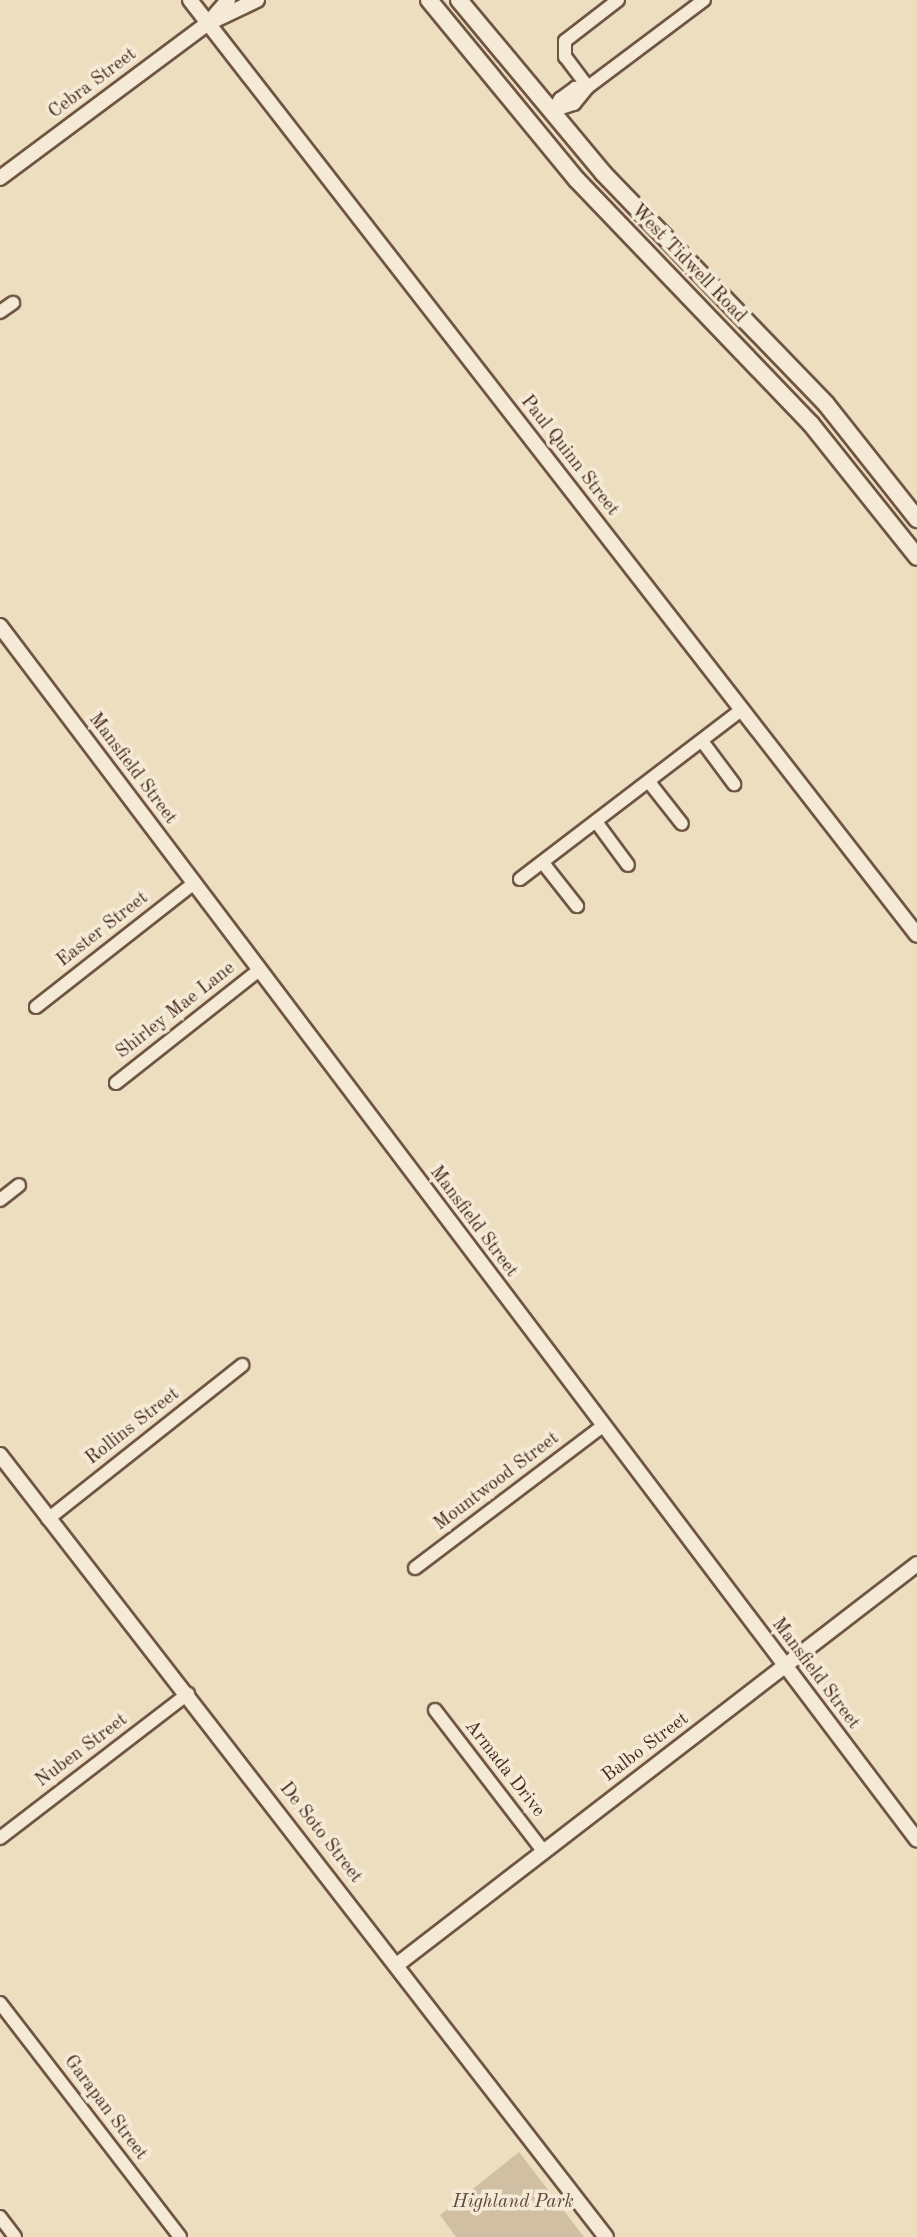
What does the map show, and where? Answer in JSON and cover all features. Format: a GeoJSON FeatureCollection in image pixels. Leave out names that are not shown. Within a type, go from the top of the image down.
{"type":"FeatureCollection","features":[{"type":"Feature","properties":{"kind":"main road","name":"West Tidwell Road"},"geometry":{"type":"LineString","coordinates":[[429,0],[578,180],[734,343],[851,472],[917,557]]}},
{"type":"Feature","properties":{"kind":"main road","name":"West Tidwell Road"},"geometry":{"type":"LineString","coordinates":[[459,0],[553,111],[870,458],[917,519]]}},
{"type":"Feature","properties":{"kind":"main road"},"geometry":{"type":"LineString","coordinates":[[474,57],[493,42]]}},
{"type":"Feature","properties":{"kind":"main road"},"geometry":{"type":"LineString","coordinates":[[734,343],[751,326]]}},
{"type":"Feature","properties":{"kind":"main road"},"geometry":{"type":"LineString","coordinates":[[851,472],[870,458]]}},
{"type":"Feature","properties":{"kind":"street","name":"Paul Quinn Street"},"geometry":{"type":"LineString","coordinates":[[190,0],[917,935]]}},
{"type":"Feature","properties":{"kind":"street"},"geometry":{"type":"LineString","coordinates":[[209,22],[228,0]]}},
{"type":"Feature","properties":{"kind":"street"},"geometry":{"type":"LineString","coordinates":[[209,22],[257,0]]}},
{"type":"Feature","properties":{"kind":"street"},"geometry":{"type":"LineString","coordinates":[[588,87],[565,57],[565,41],[618,0]]}},
{"type":"Feature","properties":{"kind":"street"},"geometry":{"type":"LineString","coordinates":[[553,111],[560,99],[575,88],[588,87],[704,0]]}},
{"type":"Feature","properties":{"kind":"street","name":"Cebra Street"},"geometry":{"type":"LineString","coordinates":[[0,178],[209,22]]}},
{"type":"Feature","properties":{"kind":"street"},"geometry":{"type":"LineString","coordinates":[[0,312],[13,303]]}},
{"type":"Feature","properties":{"kind":"street","name":"Mansfield Street"},"geometry":{"type":"LineString","coordinates":[[0,626],[917,1840]]}},
{"type":"Feature","properties":{"kind":"street"},"geometry":{"type":"LineString","coordinates":[[520,879],[597,823],[741,710]]}},
{"type":"Feature","properties":{"kind":"street"},"geometry":{"type":"LineString","coordinates":[[702,741],[734,784]]}},
{"type":"Feature","properties":{"kind":"street"},"geometry":{"type":"LineString","coordinates":[[649,782],[682,824]]}},
{"type":"Feature","properties":{"kind":"street"},"geometry":{"type":"LineString","coordinates":[[597,823],[628,865]]}},
{"type":"Feature","properties":{"kind":"street"},"geometry":{"type":"LineString","coordinates":[[543,863],[577,906]]}},
{"type":"Feature","properties":{"kind":"street","name":"Easter Street"},"geometry":{"type":"LineString","coordinates":[[36,1007],[194,883]]}},
{"type":"Feature","properties":{"kind":"street","name":"Shirley Mae Lane"},"geometry":{"type":"LineString","coordinates":[[116,1083],[259,970]]}},
{"type":"Feature","properties":{"kind":"street"},"geometry":{"type":"LineString","coordinates":[[0,1200],[19,1185]]}},
{"type":"Feature","properties":{"kind":"street","name":"Rollins Street"},"geometry":{"type":"LineString","coordinates":[[48,1519],[242,1365]]}},
{"type":"Feature","properties":{"kind":"street","name":"Mountwood Street"},"geometry":{"type":"LineString","coordinates":[[415,1568],[603,1426]]}},
{"type":"Feature","properties":{"kind":"street","name":"De Soto Street"},"geometry":{"type":"LineString","coordinates":[[0,1455],[398,1964],[606,2237]]}},
{"type":"Feature","properties":{"kind":"street","name":"Balbo Street"},"geometry":{"type":"LineString","coordinates":[[398,1964],[917,1564]]}},
{"type":"Feature","properties":{"kind":"street","name":"Nuben Street"},"geometry":{"type":"LineString","coordinates":[[0,1838],[188,1695]]}},
{"type":"Feature","properties":{"kind":"street","name":"Armada Drive"},"geometry":{"type":"LineString","coordinates":[[435,1710],[543,1851]]}},
{"type":"Feature","properties":{"kind":"street","name":"Garapan Street"},"geometry":{"type":"LineString","coordinates":[[0,2003],[180,2237]]}},
{"type":"Feature","properties":{"kind":"street"},"geometry":{"type":"LineString","coordinates":[[0,2217],[15,2237]]}},
{"type":"Feature","properties":{"kind":"green space","name":"Highland Park"},"geometry":{"type":"Polygon","coordinates":[[[519,2152],[584,2237],[456,2237],[440,2215],[519,2152]]]}}]}
